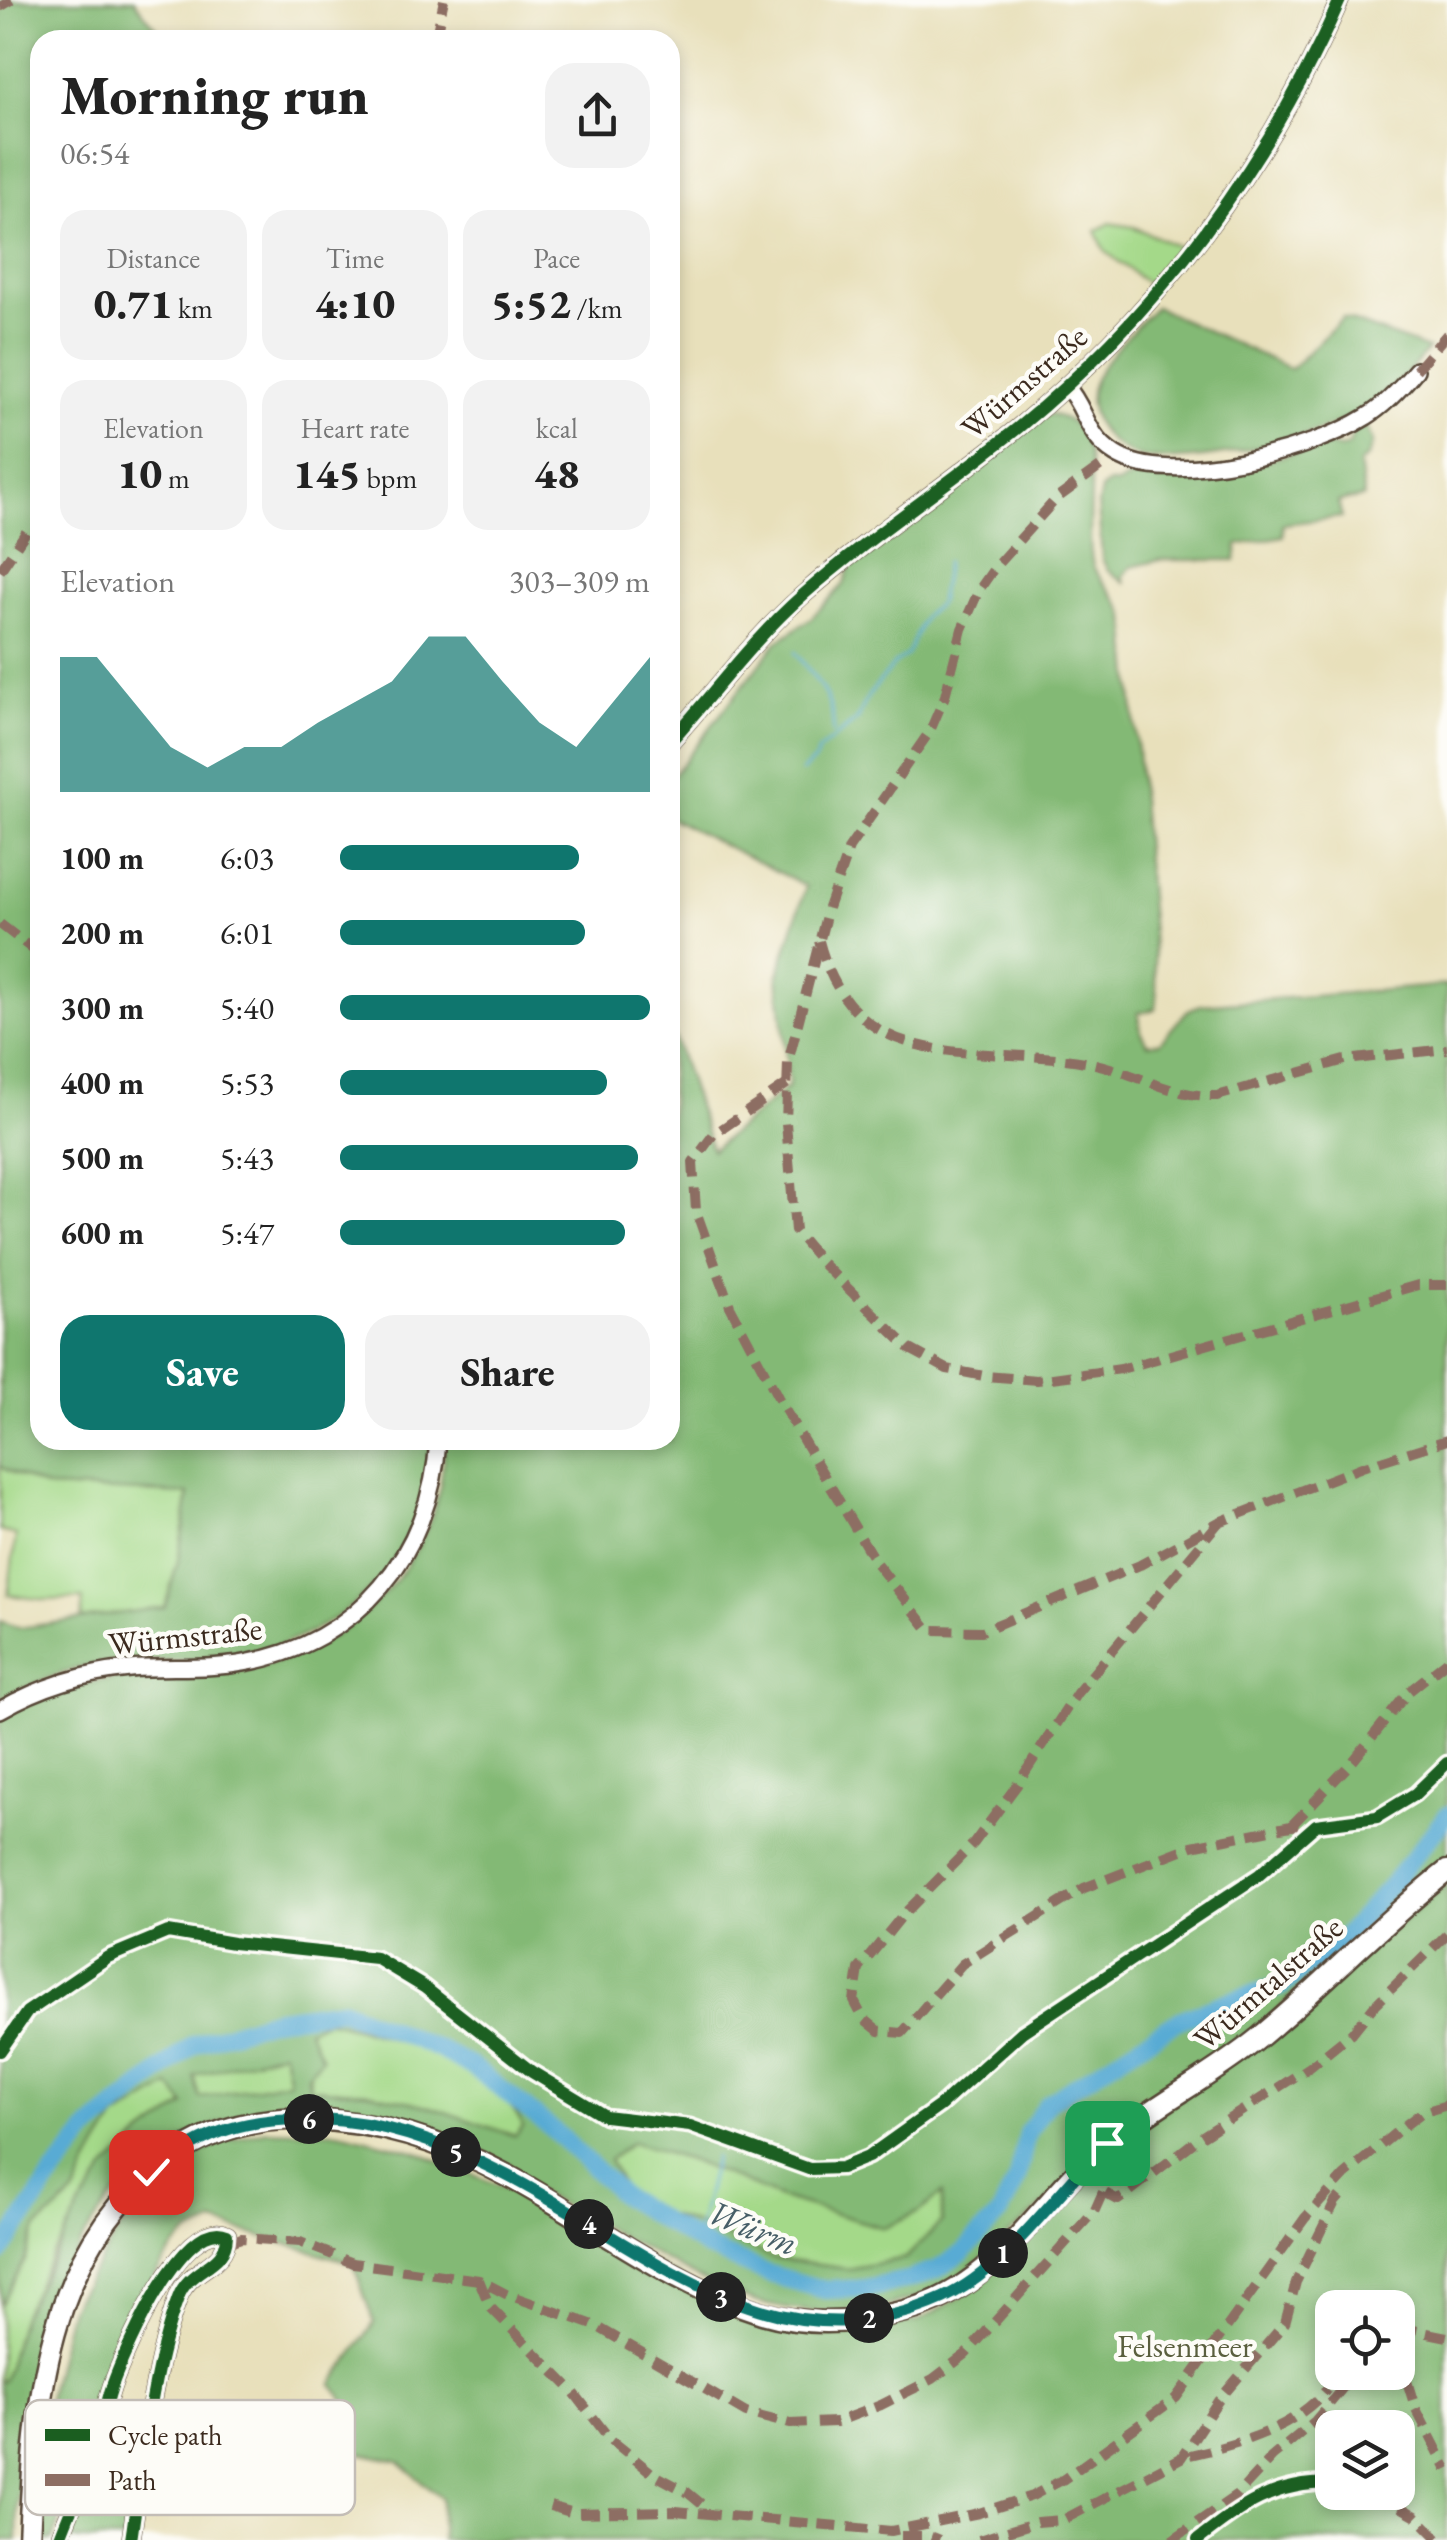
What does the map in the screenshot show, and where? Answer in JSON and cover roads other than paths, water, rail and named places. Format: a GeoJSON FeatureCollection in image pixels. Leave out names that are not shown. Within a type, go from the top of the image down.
{"type":"FeatureCollection","features":[{"type":"Feature","properties":{"kind":"main road","name":"Würmtalstraße"},"geometry":{"type":"LineString","coordinates":[[39,2400],[62,2306],[84,2260],[126,2197],[151,2172],[206,2135],[291,2118],[374,2124],[449,2149],[508,2176],[676,2276],[764,2314],[832,2322],[906,2311],[945,2297],[978,2276],[1107,2143],[1258,2038],[1405,1904],[1447,1871]]}},
{"type":"Feature","properties":{"kind":"main road","name":"Würmtalstraße"},"geometry":{"type":"LineString","coordinates":[[29,2540],[30,2515]]}},
{"type":"Feature","properties":{"kind":"street","name":"Würmstraße"},"geometry":{"type":"LineString","coordinates":[[680,730],[802,596],[1007,437],[1066,386],[1150,300],[1226,205],[1296,92],[1340,0]]}},
{"type":"Feature","properties":{"kind":"street"},"geometry":{"type":"LineString","coordinates":[[1066,386],[1075,396],[1086,424],[1102,444],[1128,461],[1163,466],[1245,460],[1319,439],[1370,415],[1416,370]]}},
{"type":"Feature","properties":{"kind":"street","name":"Würmstraße"},"geometry":{"type":"LineString","coordinates":[[0,1710],[22,1697],[82,1676],[245,1663],[312,1641],[340,1625],[382,1586],[410,1546],[430,1500],[437,1450]]}},
{"type":"Feature","properties":{"kind":"street"},"geometry":{"type":"LineString","coordinates":[[109,2400],[114,2380],[155,2294],[190,2247],[214,2232],[222,2232],[227,2235],[227,2244],[220,2258],[194,2274],[176,2304],[155,2400]]}},
{"type":"Feature","properties":{"kind":"street"},"geometry":{"type":"LineString","coordinates":[[59,2540],[69,2515]]}},
{"type":"Feature","properties":{"kind":"street"},"geometry":{"type":"LineString","coordinates":[[131,2540],[135,2515]]}},
{"type":"Feature","properties":{"kind":"waterway"},"geometry":{"type":"LineString","coordinates":[[802,772],[815,760],[818,751],[858,719],[868,696],[895,663],[907,655],[924,616],[939,603],[946,562]]}},
{"type":"Feature","properties":{"kind":"waterway"},"geometry":{"type":"LineString","coordinates":[[795,652],[827,699],[833,733]]}},
{"type":"Feature","properties":{"kind":"waterway","name":"Würm"},"geometry":{"type":"LineString","coordinates":[[0,2254],[90,2129],[194,2044],[272,2019],[341,2009],[474,2068],[551,2128],[625,2198],[709,2249],[769,2274],[825,2290],[870,2288],[911,2279],[938,2269],[962,2253],[1000,2214],[1017,2179],[1027,2133],[1047,2103],[1177,2021],[1281,1987],[1344,1937],[1447,1815]]}},
{"type":"Feature","properties":{"kind":"waterway"},"geometry":{"type":"LineString","coordinates":[[695,2241],[715,2157]]}},
{"type":"Feature","properties":{"kind":"park label","name":"Felsenmeer"},"geometry":{"type":"Point","coordinates":[1185,2346]}}]}
